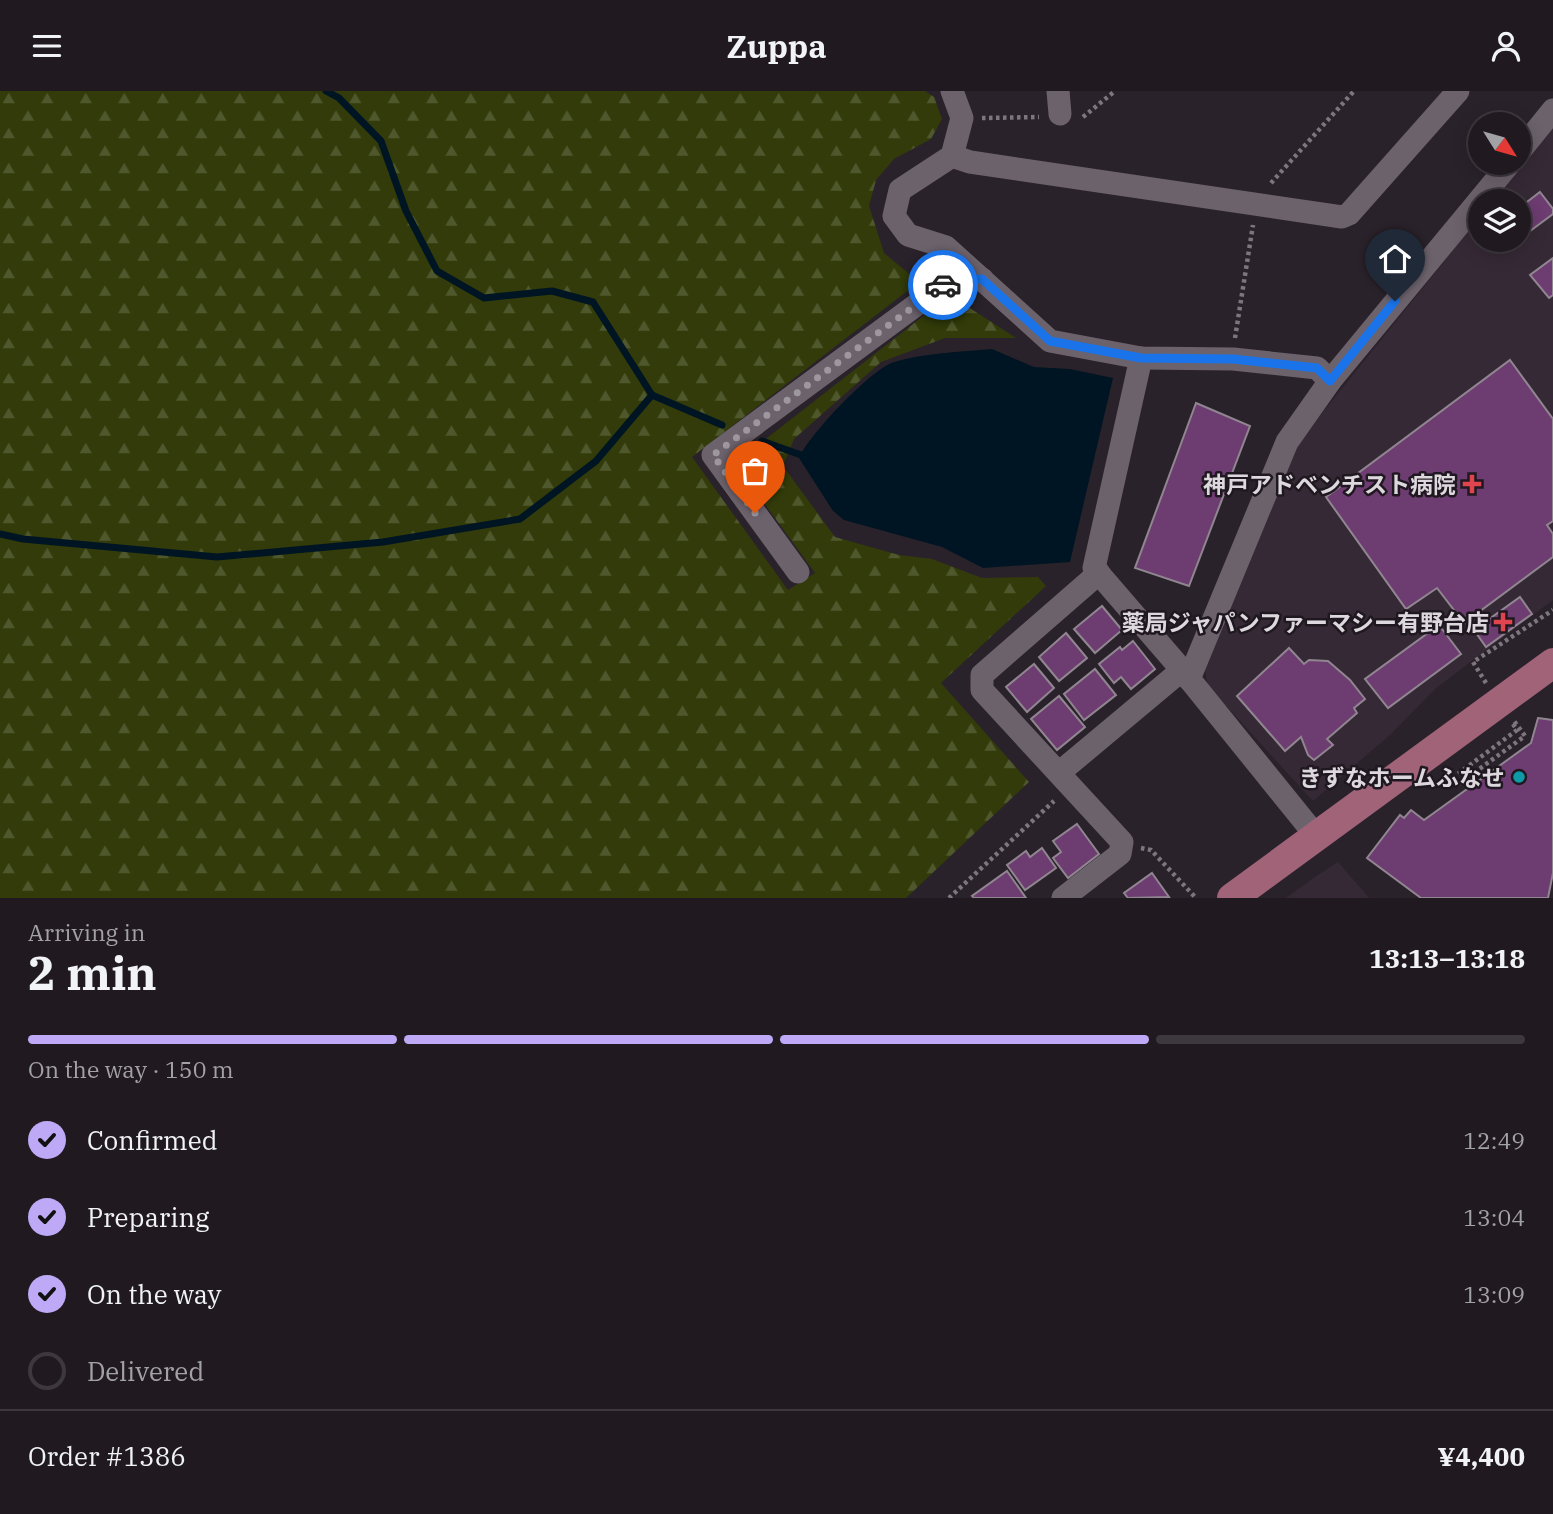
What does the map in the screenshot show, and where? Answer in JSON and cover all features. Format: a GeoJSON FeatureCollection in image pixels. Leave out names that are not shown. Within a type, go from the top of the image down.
{"type":"FeatureCollection","features":[{"type":"Feature","properties":{"kind":"main road"},"geometry":{"type":"LineString","coordinates":[[1232,898],[1553,663]]}},
{"type":"Feature","properties":{"kind":"street"},"geometry":{"type":"LineString","coordinates":[[952,91],[962,118],[952,156],[900,190],[894,216],[908,235],[947,247],[1050,341],[1141,358],[1233,359],[1317,368],[1330,381]]}},
{"type":"Feature","properties":{"kind":"street"},"geometry":{"type":"LineString","coordinates":[[952,156],[970,162],[1342,217],[1349,214],[1458,91]]}},
{"type":"Feature","properties":{"kind":"street"},"geometry":{"type":"LineString","coordinates":[[1531,137],[1553,110]]}},
{"type":"Feature","properties":{"kind":"street"},"geometry":{"type":"LineString","coordinates":[[1065,779],[1185,674],[1287,442],[1330,381],[1500,175]]}},
{"type":"Feature","properties":{"kind":"street"},"geometry":{"type":"LineString","coordinates":[[797,572],[713,455],[950,280],[982,279]]}},
{"type":"Feature","properties":{"kind":"street"},"geometry":{"type":"LineString","coordinates":[[1141,358],[1094,568],[1185,674],[1317,837]]}},
{"type":"Feature","properties":{"kind":"street"},"geometry":{"type":"LineString","coordinates":[[1063,898],[1121,854],[1122,842],[982,690],[982,675],[1099,573]]}},
{"type":"Feature","properties":{"kind":"path"},"geometry":{"type":"LineString","coordinates":[[1474,667],[1473,662],[1553,610]]}},
{"type":"Feature","properties":{"kind":"path"},"geometry":{"type":"LineString","coordinates":[[1513,723],[1517,730],[1451,779],[1457,785],[1525,736]]}},
{"type":"Feature","properties":{"kind":"path"},"geometry":{"type":"LineString","coordinates":[[949,898],[1065,779]]}},
{"type":"Feature","properties":{"kind":"path"},"geometry":{"type":"LineString","coordinates":[[1151,850],[1196,898]]}},
{"type":"Feature","properties":{"kind":"shaded area","name":"神戸アドベンチスト病院"},"geometry":{"type":"Polygon","coordinates":[[[1553,128],[1553,600],[1436,688],[1391,734],[1313,801],[1208,686],[1205,670],[1298,443],[1468,232],[1468,252],[1531,252],[1531,189],[1503,189],[1514,175],[1531,175],[1531,155],[1553,128]]]}},
{"type":"Feature","properties":{"kind":"shaded area"},"geometry":{"type":"Polygon","coordinates":[[[1338,862],[1369,898],[1286,898],[1315,877],[1338,862]]]}},
{"type":"Feature","properties":{"kind":"green space"},"geometry":{"type":"Polygon","coordinates":[[[0,91],[925,91],[934,97],[942,119],[931,139],[894,159],[876,180],[869,206],[884,253],[919,282],[692,457],[788,590],[815,573],[735,463],[940,303],[959,301],[1016,338],[945,338],[881,362],[794,439],[783,466],[835,537],[899,555],[932,559],[982,578],[1038,577],[1046,586],[941,683],[1029,782],[906,898],[0,898],[0,91]]]}},
{"type":"Feature","properties":{"kind":"water"},"geometry":{"type":"Polygon","coordinates":[[[992,349],[1034,367],[1070,369],[1113,378],[1070,562],[983,568],[942,547],[844,520],[833,511],[799,458],[814,435],[841,404],[871,377],[894,362],[930,355],[992,349]]]}},
{"type":"Feature","properties":{"kind":"building"},"geometry":{"type":"Polygon","coordinates":[[[1540,192],[1553,209],[1553,214],[1531,230],[1531,199],[1540,192]]]}},
{"type":"Feature","properties":{"kind":"building"},"geometry":{"type":"Polygon","coordinates":[[[1553,258],[1553,295],[1549,298],[1530,275],[1553,258]]]}},
{"type":"Feature","properties":{"kind":"building"},"geometry":{"type":"Polygon","coordinates":[[[1510,360],[1553,419],[1553,521],[1547,525],[1553,534],[1553,557],[1464,623],[1437,588],[1406,609],[1326,497],[1510,360]]]}},
{"type":"Feature","properties":{"kind":"building"},"geometry":{"type":"Polygon","coordinates":[[[1196,403],[1250,426],[1189,586],[1135,568],[1196,403]]]}},
{"type":"Feature","properties":{"kind":"building","name":"薬局ジャパンファーマシー有野台店"},"geometry":{"type":"Polygon","coordinates":[[[1520,597],[1532,614],[1486,647],[1474,630],[1520,597]]]}},
{"type":"Feature","properties":{"kind":"building"},"geometry":{"type":"Polygon","coordinates":[[[1102,606],[1122,630],[1095,653],[1074,629],[1102,606]]]}},
{"type":"Feature","properties":{"kind":"building"},"geometry":{"type":"Polygon","coordinates":[[[1439,625],[1461,654],[1388,708],[1365,679],[1439,625]]]}},
{"type":"Feature","properties":{"kind":"building"},"geometry":{"type":"Polygon","coordinates":[[[1066,633],[1087,658],[1059,681],[1039,657],[1066,633]]]}},
{"type":"Feature","properties":{"kind":"building"},"geometry":{"type":"Polygon","coordinates":[[[1133,641],[1155,669],[1131,689],[1121,677],[1114,683],[1099,664],[1120,647],[1122,650],[1133,641]]]}},
{"type":"Feature","properties":{"kind":"building"},"geometry":{"type":"Polygon","coordinates":[[[1289,648],[1304,664],[1309,660],[1328,661],[1350,680],[1365,699],[1354,708],[1357,713],[1327,739],[1333,745],[1314,760],[1308,755],[1301,737],[1285,751],[1237,696],[1289,648]]]}},
{"type":"Feature","properties":{"kind":"building"},"geometry":{"type":"Polygon","coordinates":[[[1034,664],[1054,688],[1027,712],[1006,687],[1034,664]]]}},
{"type":"Feature","properties":{"kind":"building"},"geometry":{"type":"Polygon","coordinates":[[[1095,669],[1116,695],[1084,720],[1064,694],[1095,669]]]}},
{"type":"Feature","properties":{"kind":"building"},"geometry":{"type":"Polygon","coordinates":[[[1059,696],[1085,727],[1057,750],[1031,719],[1059,696]]]}},
{"type":"Feature","properties":{"kind":"building","name":"きずなホームふなせ"},"geometry":{"type":"Polygon","coordinates":[[[1538,718],[1553,720],[1553,873],[1548,898],[1421,898],[1367,858],[1400,815],[1404,818],[1411,810],[1424,820],[1531,743],[1538,718]]]}},
{"type":"Feature","properties":{"kind":"building"},"geometry":{"type":"Polygon","coordinates":[[[1077,824],[1099,854],[1068,878],[1053,858],[1061,852],[1053,841],[1077,824]]]}},
{"type":"Feature","properties":{"kind":"building"},"geometry":{"type":"Polygon","coordinates":[[[1042,848],[1056,868],[1025,890],[1007,865],[1026,851],[1030,857],[1042,848]]]}},
{"type":"Feature","properties":{"kind":"building"},"geometry":{"type":"Polygon","coordinates":[[[1007,871],[1026,898],[972,896],[1007,871]]]}},
{"type":"Feature","properties":{"kind":"building"},"geometry":{"type":"Polygon","coordinates":[[[1152,873],[1169,897],[1128,898],[1124,893],[1152,873]]]}},
{"type":"Feature","properties":{"kind":"waterway"},"geometry":{"type":"LineString","coordinates":[[326,91],[339,98],[381,141],[406,211],[437,271],[484,298],[552,291],[593,302],[652,395],[722,425]]}},
{"type":"Feature","properties":{"kind":"waterway"},"geometry":{"type":"LineString","coordinates":[[0,534],[23,539],[217,557],[383,542],[520,519],[596,461],[652,395]]}},
{"type":"Feature","properties":{"kind":"waterway"},"geometry":{"type":"LineString","coordinates":[[762,441],[801,455]]}},
{"type":"Feature","properties":{"kind":"way so far"},"geometry":{"type":"LineString","coordinates":[[755,513],[713,455],[943,285]]}},
{"type":"Feature","properties":{"kind":"place","name":"神戸アドベンチスト病院"},"geometry":{"type":"Point","coordinates":[1472,484]}},
{"type":"Feature","properties":{"kind":"place","name":"薬局ジャパンファーマシー有野台店"},"geometry":{"type":"Point","coordinates":[1503,622]}},
{"type":"Feature","properties":{"kind":"place","name":"きずなホームふなせ"},"geometry":{"type":"Point","coordinates":[1519,777]}},
{"type":"Feature","properties":{"kind":"route"},"geometry":{"type":"LineString","coordinates":[[943,285],[950,280],[982,279],[1050,341],[1141,358],[1233,359],[1317,368],[1330,381],[1395,301]]}}]}
